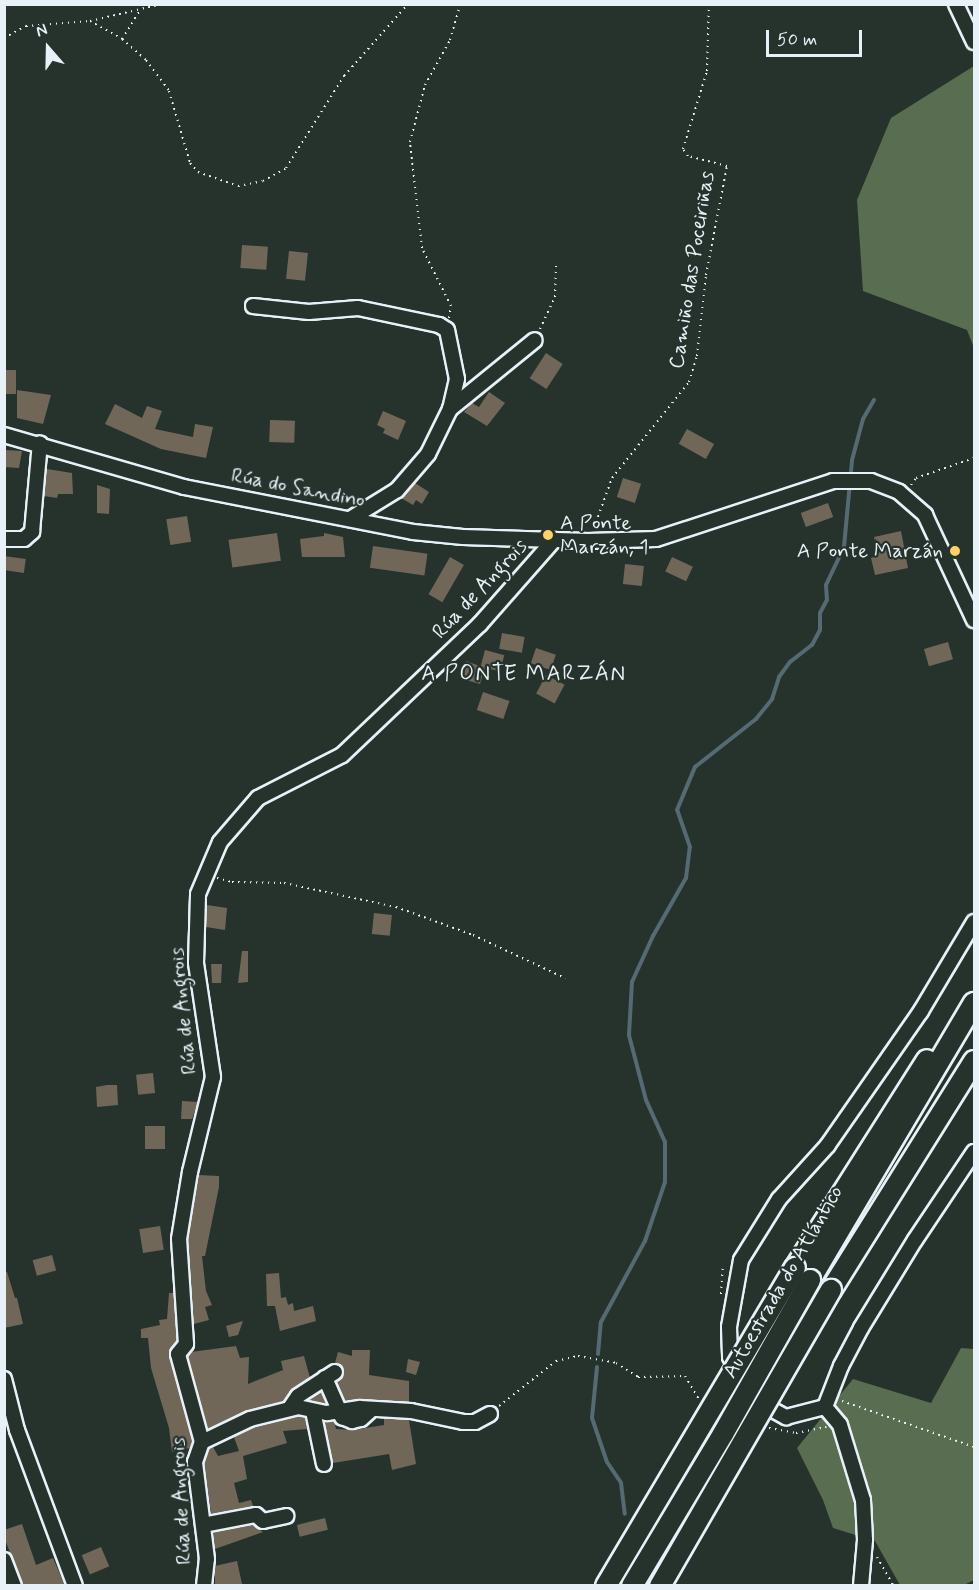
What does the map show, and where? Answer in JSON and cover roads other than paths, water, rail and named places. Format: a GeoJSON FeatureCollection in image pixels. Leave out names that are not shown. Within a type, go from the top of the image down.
{"type":"FeatureCollection","features":[{"type":"Feature","properties":{"kind":"highway"},"geometry":{"type":"LineString","coordinates":[[606,1586],[795,1268],[937,1045],[975,1003]]}},
{"type":"Feature","properties":{"kind":"highway","name":"Autoestrada do Atlántico"},"geometry":{"type":"LineString","coordinates":[[632,1586],[975,1003]]}},
{"type":"Feature","properties":{"kind":"highway"},"geometry":{"type":"LineString","coordinates":[[660,1586],[831,1290],[975,1061]]}},
{"type":"Feature","properties":{"kind":"street"},"geometry":{"type":"LineString","coordinates":[[956,4],[975,42]]}},
{"type":"Feature","properties":{"kind":"street"},"geometry":{"type":"LineString","coordinates":[[254,306],[309,312],[358,308],[439,325],[447,330],[457,379],[450,409],[428,454],[397,490],[350,519]]}},
{"type":"Feature","properties":{"kind":"street"},"geometry":{"type":"LineString","coordinates":[[450,409],[535,340]]}},
{"type":"Feature","properties":{"kind":"street","name":"Rúa do Sandino"},"geometry":{"type":"LineString","coordinates":[[4,435],[184,487],[423,533],[554,540],[642,540],[667,536],[833,481],[871,481],[886,485],[904,495],[929,523],[975,620]]}},
{"type":"Feature","properties":{"kind":"street"},"geometry":{"type":"LineString","coordinates":[[4,539],[24,539],[32,532],[40,444]]}},
{"type":"Feature","properties":{"kind":"street","name":"Rúa de Angrois"},"geometry":{"type":"LineString","coordinates":[[204,1586],[207,1558],[195,1462],[202,1442],[178,1354],[186,1344],[179,1239],[190,1172],[213,1077],[196,963],[198,894],[220,842],[258,798],[342,755],[480,624],[554,540]]}},
{"type":"Feature","properties":{"kind":"street"},"geometry":{"type":"LineString","coordinates":[[828,1402],[786,1417],[753,1399],[730,1357],[729,1327],[741,1260],[779,1199],[828,1145],[921,1011],[975,922]]}},
{"type":"Feature","properties":{"kind":"street"},"geometry":{"type":"LineString","coordinates":[[861,1586],[865,1540],[863,1500],[840,1425],[828,1402],[841,1366],[861,1328],[915,1240],[975,1152]]}},
{"type":"Feature","properties":{"kind":"street"},"geometry":{"type":"LineString","coordinates":[[290,1408],[298,1396],[330,1375],[338,1412]]}},
{"type":"Feature","properties":{"kind":"street"},"geometry":{"type":"LineString","coordinates":[[4,1379],[17,1430],[75,1586]]}},
{"type":"Feature","properties":{"kind":"street"},"geometry":{"type":"LineString","coordinates":[[202,1442],[250,1419],[298,1407],[313,1411],[338,1412],[411,1411],[463,1422],[475,1422],[490,1414]]}},
{"type":"Feature","properties":{"kind":"street"},"geometry":{"type":"LineString","coordinates":[[313,1411],[324,1464]]}},
{"type":"Feature","properties":{"kind":"street"},"geometry":{"type":"LineString","coordinates":[[203,1525],[256,1515],[263,1521],[286,1516]]}},
{"type":"Feature","properties":{"kind":"street"},"geometry":{"type":"LineString","coordinates":[[4,1560],[14,1586]]}},
{"type":"Feature","properties":{"kind":"waterway"},"geometry":{"type":"LineString","coordinates":[[598,1354],[601,1322],[645,1241],[665,1182],[665,1142],[646,1100],[629,1035],[632,982],[653,936],[686,878],[690,847],[677,810],[695,767],[756,719],[772,699],[779,677],[790,662],[812,645],[820,630],[820,613],[827,600],[826,585],[844,547],[852,460],[863,419],[874,400]]}},
{"type":"Feature","properties":{"kind":"waterway"},"geometry":{"type":"LineString","coordinates":[[597,1367],[592,1418],[607,1462],[621,1483],[625,1514]]}},
{"type":"Feature","properties":{"kind":"place","name":"A Ponte Marzán, 1"},"geometry":{"type":"Point","coordinates":[548,535]}},
{"type":"Feature","properties":{"kind":"place","name":"A Ponte Marzán"},"geometry":{"type":"Point","coordinates":[955,551]}},
{"type":"Feature","properties":{"kind":"district","name":"A PONTE MARZÁN"},"geometry":{"type":"Point","coordinates":[524,675]}}]}
